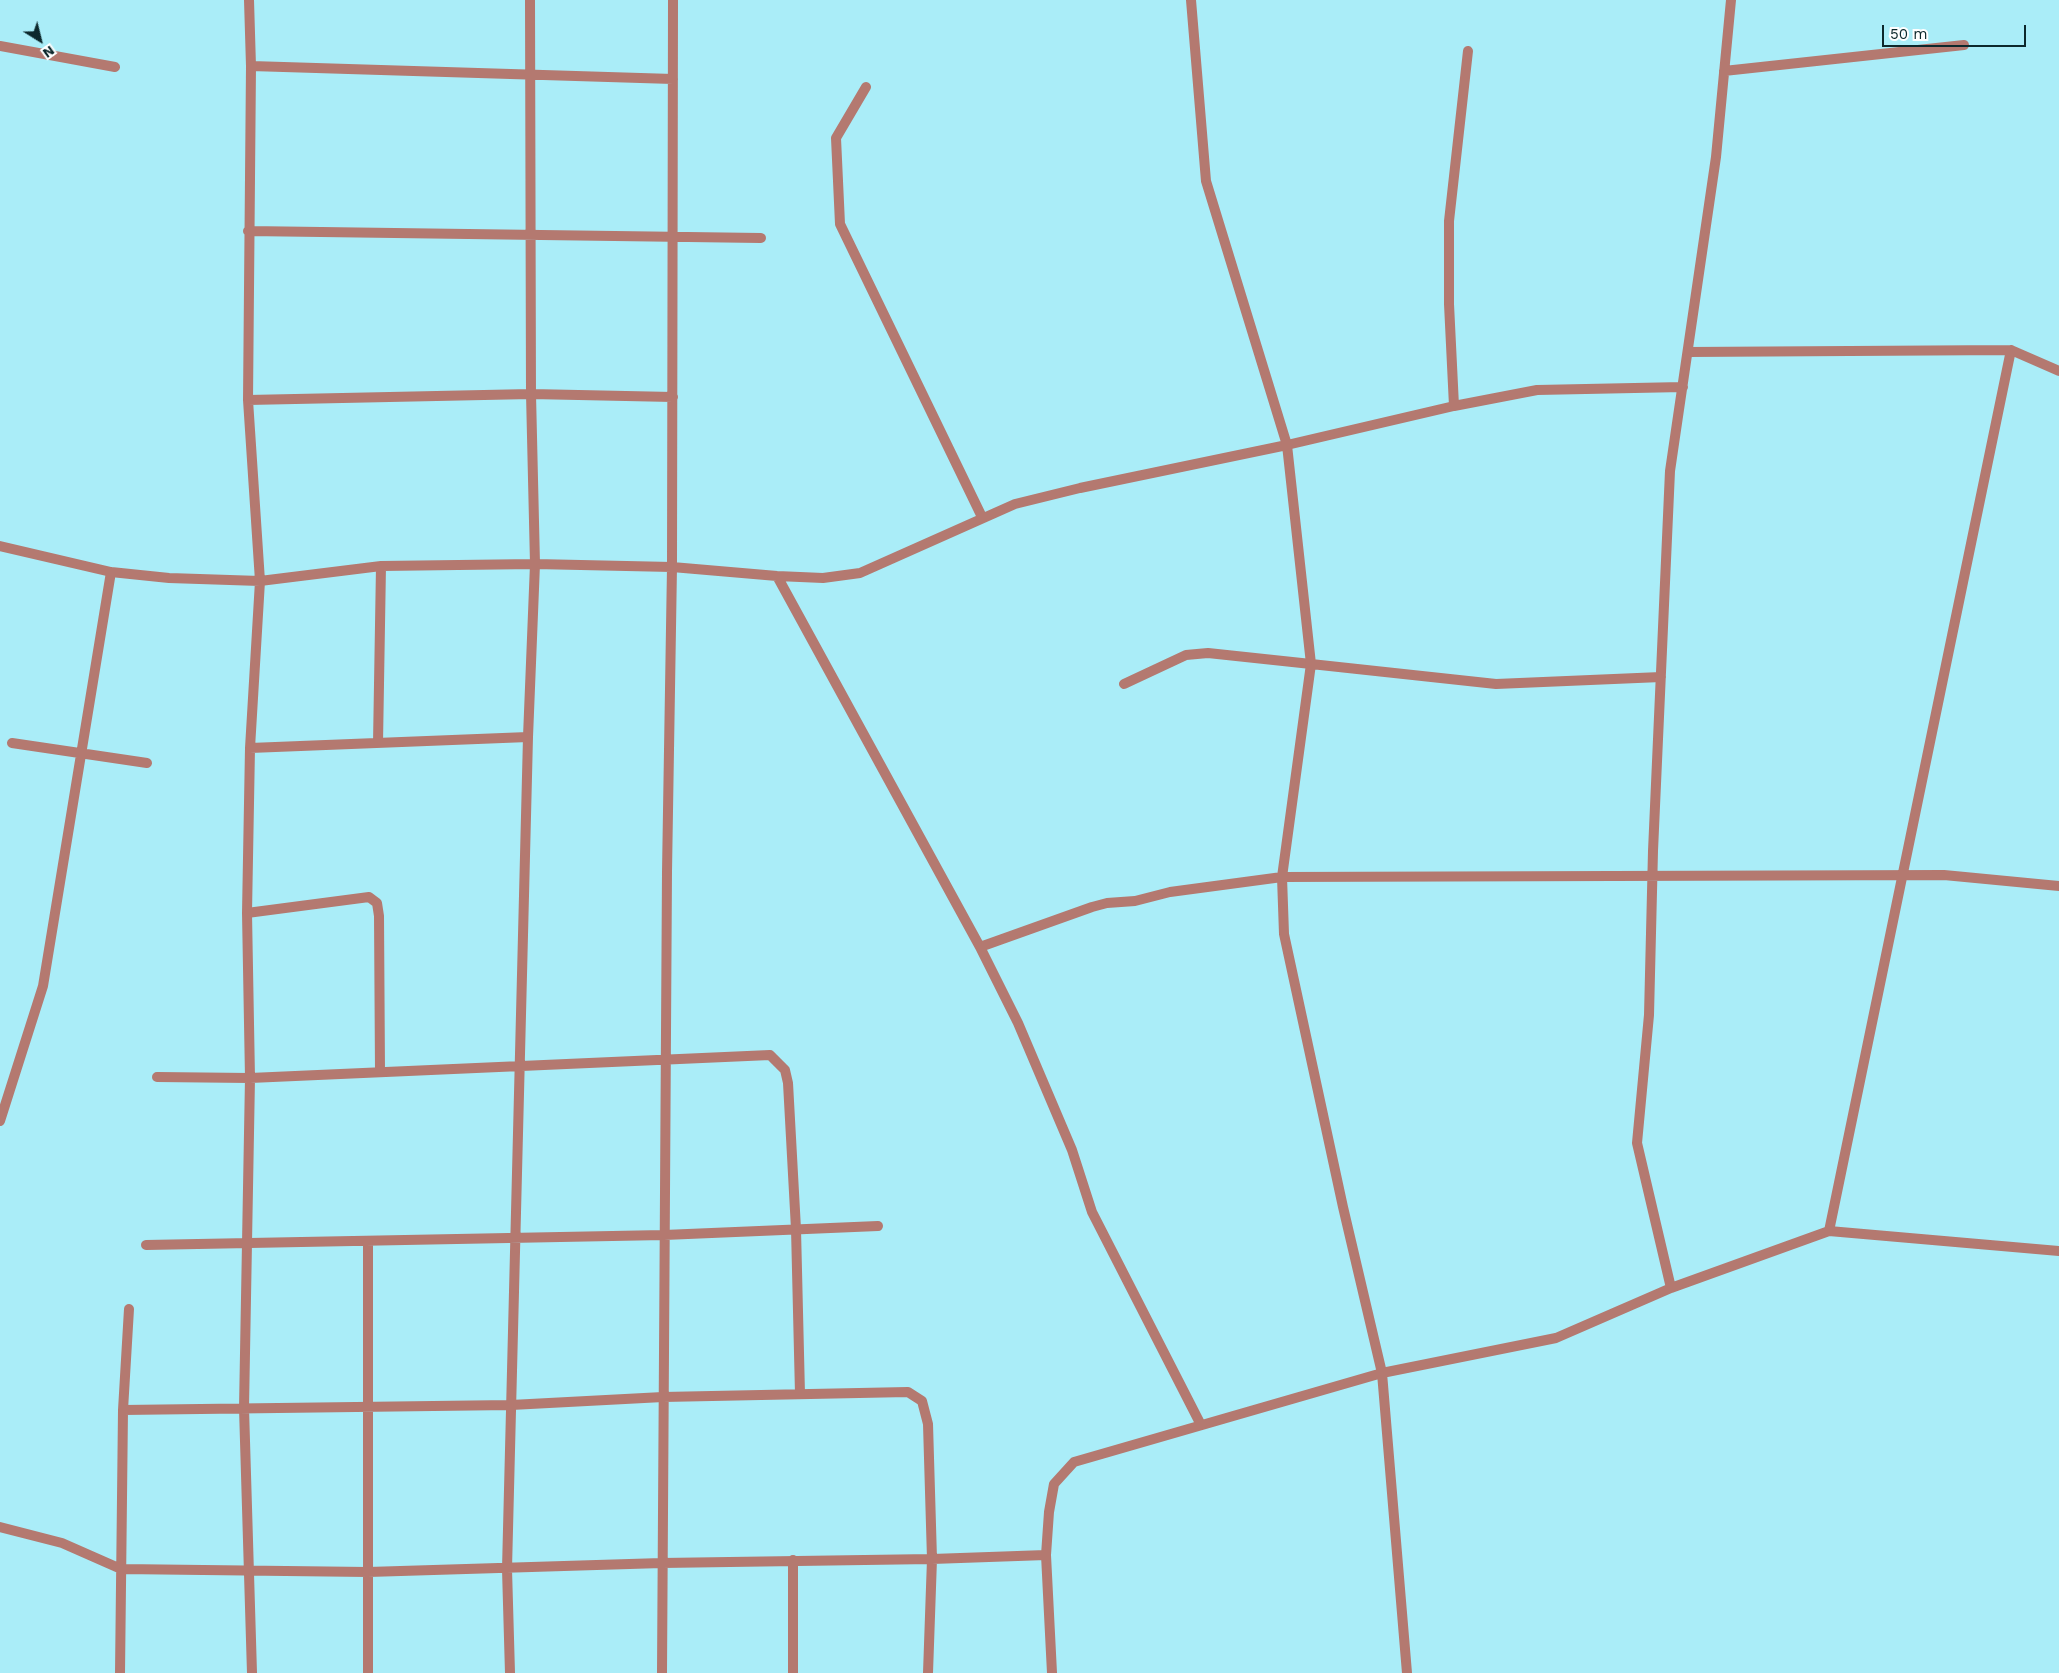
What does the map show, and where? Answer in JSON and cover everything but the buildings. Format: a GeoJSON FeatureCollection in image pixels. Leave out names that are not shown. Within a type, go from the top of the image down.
{"type":"FeatureCollection","features":[{"type":"Feature","properties":{"kind":"street"},"geometry":{"type":"LineString","coordinates":[[249,0],[251,66],[248,231],[248,400],[260,581],[250,748],[247,913],[250,1078],[244,1408],[252,1673]]}},
{"type":"Feature","properties":{"kind":"street"},"geometry":{"type":"LineString","coordinates":[[510,1673],[507,1569],[528,737],[535,564],[531,394],[530,0]]}},
{"type":"Feature","properties":{"kind":"street"},"geometry":{"type":"LineString","coordinates":[[662,1673],[665,1060],[672,567],[673,0]]}},
{"type":"Feature","properties":{"kind":"street"},"geometry":{"type":"LineString","coordinates":[[1191,0],[1206,181],[1287,445],[1311,664],[1282,877],[1284,934],[1341,1198],[1382,1373],[1406,1673]]}},
{"type":"Feature","properties":{"kind":"street"},"geometry":{"type":"LineString","coordinates":[[1672,1288],[1637,1143],[1649,1015],[1670,472],[1716,157],[1732,0]]}},
{"type":"Feature","properties":{"kind":"street"},"geometry":{"type":"LineString","coordinates":[[1724,71],[1964,45]]}},
{"type":"Feature","properties":{"kind":"street"},"geometry":{"type":"LineString","coordinates":[[0,46],[115,67]]}},
{"type":"Feature","properties":{"kind":"street"},"geometry":{"type":"LineString","coordinates":[[1454,406],[1449,304],[1449,221],[1468,51]]}},
{"type":"Feature","properties":{"kind":"street"},"geometry":{"type":"LineString","coordinates":[[251,66],[673,79]]}},
{"type":"Feature","properties":{"kind":"street"},"geometry":{"type":"LineString","coordinates":[[866,87],[836,138],[840,224],[982,517]]}},
{"type":"Feature","properties":{"kind":"street"},"geometry":{"type":"LineString","coordinates":[[248,231],[761,238]]}},
{"type":"Feature","properties":{"kind":"street"},"geometry":{"type":"LineString","coordinates":[[1688,352],[2011,350],[2059,371]]}},
{"type":"Feature","properties":{"kind":"street"},"geometry":{"type":"LineString","coordinates":[[1829,1231],[2011,350]]}},
{"type":"Feature","properties":{"kind":"street"},"geometry":{"type":"LineString","coordinates":[[0,546],[111,572],[169,578],[260,581],[381,566],[535,564],[672,567],[823,578],[860,573],[982,517],[1015,504],[1080,488],[1287,445],[1454,406],[1537,390],[1682,387]]}},
{"type":"Feature","properties":{"kind":"street"},"geometry":{"type":"LineString","coordinates":[[248,400],[531,394],[673,397]]}},
{"type":"Feature","properties":{"kind":"street"},"geometry":{"type":"LineString","coordinates":[[378,743],[381,566]]}},
{"type":"Feature","properties":{"kind":"street"},"geometry":{"type":"LineString","coordinates":[[0,1121],[43,986],[111,572]]}},
{"type":"Feature","properties":{"kind":"street"},"geometry":{"type":"LineString","coordinates":[[777,576],[980,947],[1018,1023],[1072,1150],[1092,1212],[1201,1425]]}},
{"type":"Feature","properties":{"kind":"street"},"geometry":{"type":"LineString","coordinates":[[1124,684],[1186,655],[1208,653],[1496,684],[1661,677]]}},
{"type":"Feature","properties":{"kind":"street"},"geometry":{"type":"LineString","coordinates":[[250,748],[528,737]]}},
{"type":"Feature","properties":{"kind":"street"},"geometry":{"type":"LineString","coordinates":[[12,743],[147,763]]}},
{"type":"Feature","properties":{"kind":"street"},"geometry":{"type":"LineString","coordinates":[[980,947],[1107,903],[1135,901],[1170,892],[1282,877],[1944,875],[2059,886]]}},
{"type":"Feature","properties":{"kind":"street"},"geometry":{"type":"LineString","coordinates":[[247,913],[369,897],[377,903],[379,916],[380,1072]]}},
{"type":"Feature","properties":{"kind":"street"},"geometry":{"type":"LineString","coordinates":[[157,1077],[250,1078],[770,1056],[784,1070],[788,1083],[796,1229],[800,1394]]}},
{"type":"Feature","properties":{"kind":"street"},"geometry":{"type":"LineString","coordinates":[[146,1245],[664,1235],[878,1226]]}},
{"type":"Feature","properties":{"kind":"street"},"geometry":{"type":"LineString","coordinates":[[1052,1673],[1046,1555],[1054,1484],[1074,1462],[1382,1373],[1556,1338],[1672,1288],[1829,1231],[2059,1251]]}},
{"type":"Feature","properties":{"kind":"street"},"geometry":{"type":"LineString","coordinates":[[368,1241],[368,1673]]}},
{"type":"Feature","properties":{"kind":"street"},"geometry":{"type":"LineString","coordinates":[[120,1673],[123,1410],[129,1309]]}},
{"type":"Feature","properties":{"kind":"street"},"geometry":{"type":"LineString","coordinates":[[123,1410],[511,1405],[663,1397],[908,1392],[922,1401],[928,1424],[932,1559],[928,1673]]}},
{"type":"Feature","properties":{"kind":"street"},"geometry":{"type":"LineString","coordinates":[[0,1526],[62,1543],[121,1568],[368,1572],[662,1563],[932,1559],[1046,1555]]}},
{"type":"Feature","properties":{"kind":"street"},"geometry":{"type":"LineString","coordinates":[[793,1560],[794,1673]]}}]}
